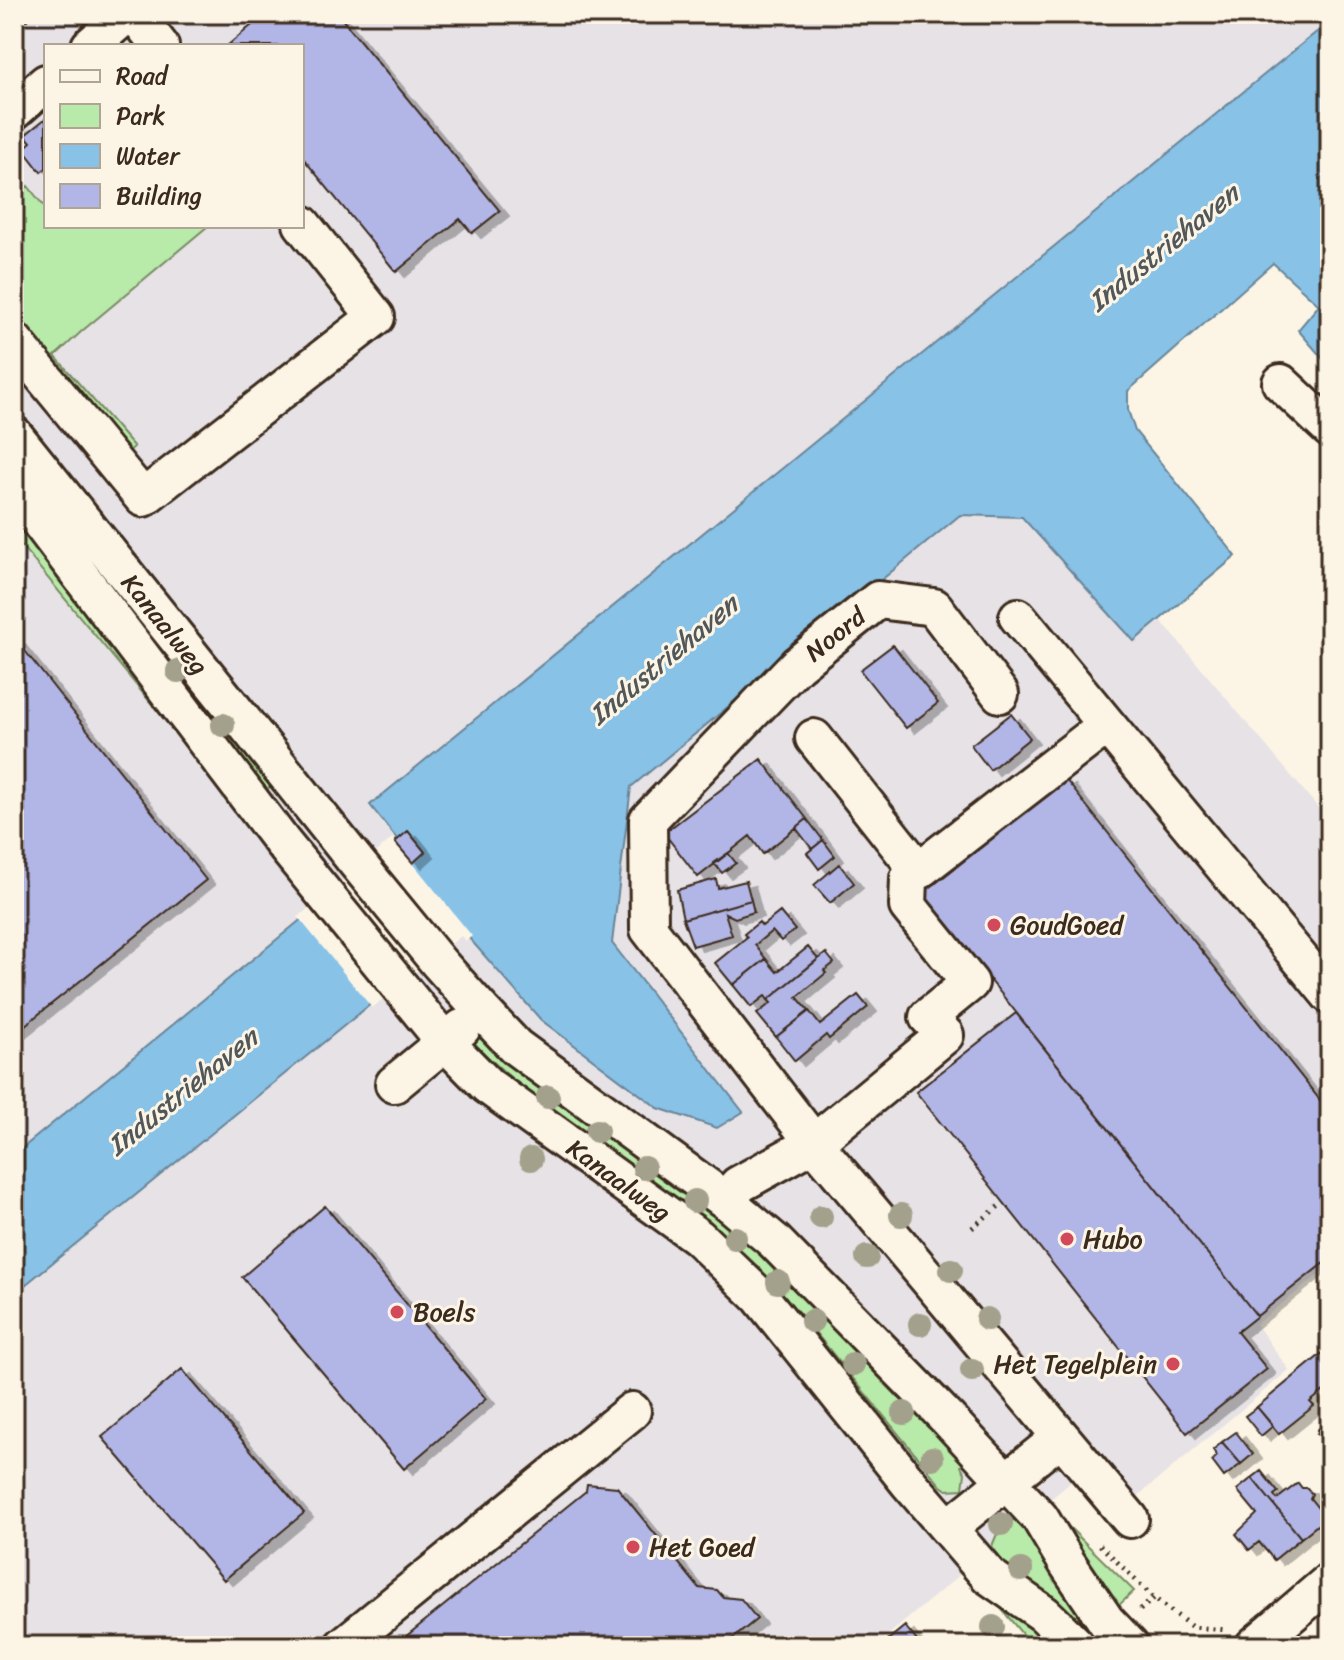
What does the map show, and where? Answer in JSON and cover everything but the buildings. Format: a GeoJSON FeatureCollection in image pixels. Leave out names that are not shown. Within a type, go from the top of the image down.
{"type":"FeatureCollection","features":[{"type":"Feature","properties":{"kind":"street"},"geometry":{"type":"LineString","coordinates":[[92,44],[127,14]]}},
{"type":"Feature","properties":{"kind":"street"},"geometry":{"type":"LineString","coordinates":[[135,14],[158,44]]}},
{"type":"Feature","properties":{"kind":"street"},"geometry":{"type":"LineString","coordinates":[[14,111],[44,85]]}},
{"type":"Feature","properties":{"kind":"street"},"geometry":{"type":"LineString","coordinates":[[14,341],[143,498],[376,317],[304,227]]}},
{"type":"Feature","properties":{"kind":"street"},"geometry":{"type":"LineString","coordinates":[[1281,383],[1330,429]]}},
{"type":"Feature","properties":{"kind":"street","name":"Kanaalweg"},"geometry":{"type":"LineString","coordinates":[[14,435],[357,863],[482,1011],[516,1047],[725,1200],[774,1241],[1040,1518],[1106,1621],[1130,1646]]}},
{"type":"Feature","properties":{"kind":"street","name":"Kanaalweg"},"geometry":{"type":"LineString","coordinates":[[14,488],[273,850],[323,891],[445,1042],[488,1086],[698,1237],[760,1297],[909,1483],[989,1576],[1044,1614],[1077,1646]]}},
{"type":"Feature","properties":{"kind":"street","name":"Noord"},"geometry":{"type":"LineString","coordinates":[[814,1143],[649,929],[648,820],[797,665],[878,600],[934,607],[1000,694]]}},
{"type":"Feature","properties":{"kind":"street"},"geometry":{"type":"LineString","coordinates":[[1018,617],[1330,995]]}},
{"type":"Feature","properties":{"kind":"street"},"geometry":{"type":"LineString","coordinates":[[725,1200],[738,1185],[814,1143],[945,1035],[928,1017],[970,983],[908,906],[909,878],[1107,725]]}},
{"type":"Feature","properties":{"kind":"street"},"geometry":{"type":"LineString","coordinates":[[814,738],[918,870]]}},
{"type":"Feature","properties":{"kind":"street"},"geometry":{"type":"LineString","coordinates":[[273,850],[316,812]]}},
{"type":"Feature","properties":{"kind":"street"},"geometry":{"type":"LineString","coordinates":[[394,1084],[482,1011]]}},
{"type":"Feature","properties":{"kind":"street"},"geometry":{"type":"LineString","coordinates":[[814,1143],[1130,1519]]}},
{"type":"Feature","properties":{"kind":"street"},"geometry":{"type":"LineString","coordinates":[[343,1646],[632,1411]]}},
{"type":"Feature","properties":{"kind":"street"},"geometry":{"type":"LineString","coordinates":[[948,1528],[1061,1437]]}},
{"type":"Feature","properties":{"kind":"street"},"geometry":{"type":"LineString","coordinates":[[1254,1646],[1330,1581]]}},
{"type":"Feature","properties":{"kind":"path"},"geometry":{"type":"LineString","coordinates":[[14,31],[31,14]]}},
{"type":"Feature","properties":{"kind":"path"},"geometry":{"type":"LineString","coordinates":[[972,1228],[1004,1202]]}},
{"type":"Feature","properties":{"kind":"path"},"geometry":{"type":"LineString","coordinates":[[1325,1646],[1330,1641]]}},
{"type":"Feature","properties":{"kind":"shaded area"},"geometry":{"type":"Polygon","coordinates":[[[14,14],[1330,14],[1330,80],[959,380],[1330,822],[1330,1266],[1256,1324],[1289,1370],[1120,1511],[1071,1482],[875,1646],[14,1646],[14,14]]]}},
{"type":"Feature","properties":{"kind":"green space"},"geometry":{"type":"Polygon","coordinates":[[[28,186],[44,206],[44,228],[206,228],[55,356],[134,447],[122,457],[14,327],[14,197],[28,186]]]}},
{"type":"Feature","properties":{"kind":"green space"},"geometry":{"type":"Polygon","coordinates":[[[14,446],[274,780],[265,793],[14,467],[14,446]]]}},
{"type":"Feature","properties":{"kind":"green space"},"geometry":{"type":"Polygon","coordinates":[[[14,507],[230,799],[14,537],[14,507]]]}},
{"type":"Feature","properties":{"kind":"green space"},"geometry":{"type":"Polygon","coordinates":[[[479,1029],[723,1218],[763,1256],[897,1396],[965,1461],[961,1466],[965,1473],[963,1489],[947,1490],[941,1486],[801,1315],[752,1263],[713,1228],[530,1095],[468,1039],[479,1029]]]}},
{"type":"Feature","properties":{"kind":"green space"},"geometry":{"type":"Polygon","coordinates":[[[1017,1519],[1035,1530],[1095,1625],[1082,1636],[1014,1578],[992,1546],[1001,1524],[1017,1519]]]}},
{"type":"Feature","properties":{"kind":"green space"},"geometry":{"type":"Polygon","coordinates":[[[1064,1522],[1134,1591],[1115,1609],[1064,1522]]]}},
{"type":"Feature","properties":{"kind":"green space"},"geometry":{"type":"Polygon","coordinates":[[[995,1601],[1062,1646],[1032,1646],[995,1601]]]}},
{"type":"Feature","properties":{"kind":"water","name":"Industriehaven"},"geometry":{"type":"Polygon","coordinates":[[[1330,21],[1330,228],[1323,238],[1330,248],[1330,367],[1298,330],[1319,305],[1273,263],[1128,391],[1128,410],[1135,431],[1236,556],[1134,641],[1022,517],[960,515],[631,787],[612,943],[743,1112],[717,1128],[658,1108],[541,1020],[462,930],[14,1294],[14,1155],[397,839],[370,805],[1330,21]]]}},
{"type":"Feature","properties":{"kind":"pier"},"geometry":{"type":"Polygon","coordinates":[[[391,836],[472,936],[466,941],[461,936],[372,1008],[298,917],[388,842],[391,836]]]}},
{"type":"Feature","properties":{"kind":"place","name":"GoudGoed"},"geometry":{"type":"Point","coordinates":[994,925]}},
{"type":"Feature","properties":{"kind":"place","name":"Hubo"},"geometry":{"type":"Point","coordinates":[1067,1239]}},
{"type":"Feature","properties":{"kind":"place","name":"Boels"},"geometry":{"type":"Point","coordinates":[397,1312]}},
{"type":"Feature","properties":{"kind":"place","name":"Het Tegelplein"},"geometry":{"type":"Point","coordinates":[1173,1364]}},
{"type":"Feature","properties":{"kind":"place","name":"Het Goed"},"geometry":{"type":"Point","coordinates":[633,1547]}}]}
